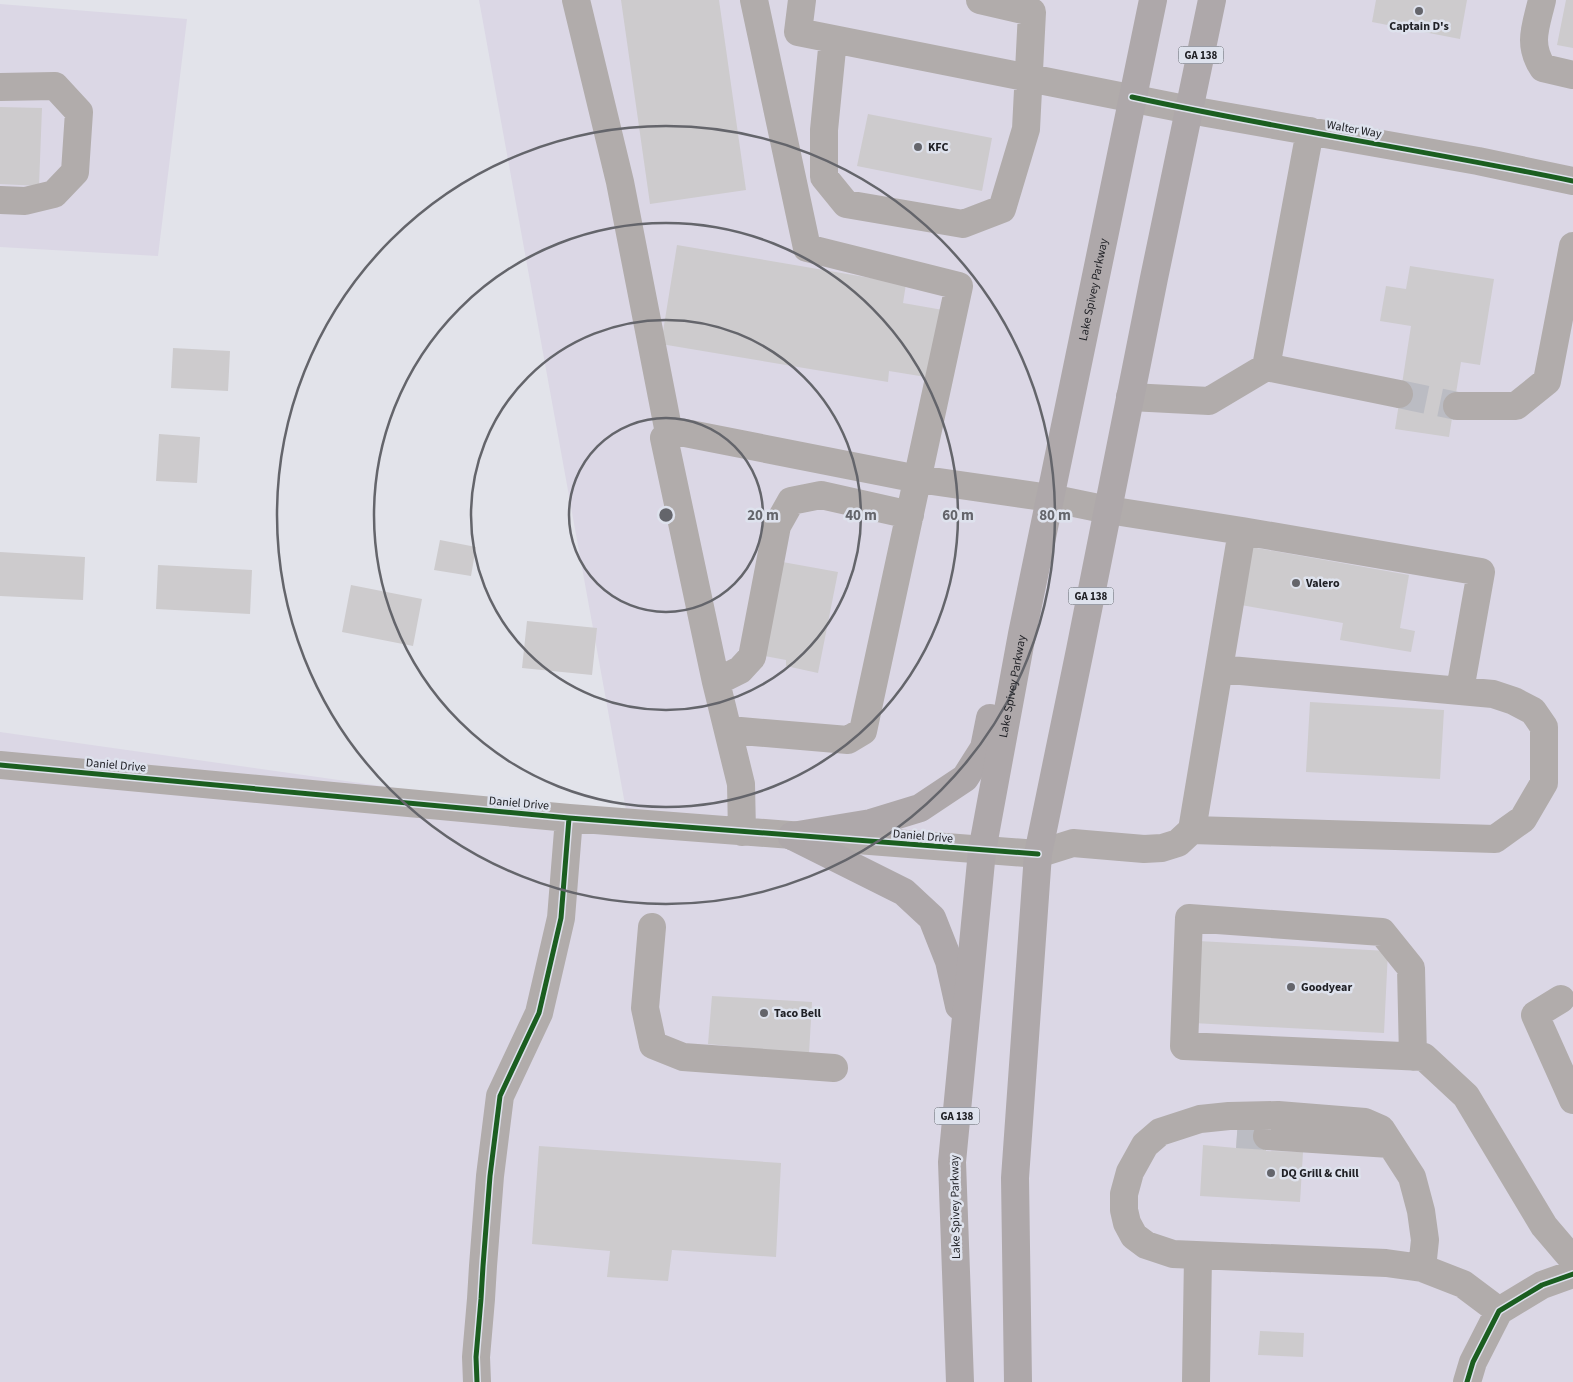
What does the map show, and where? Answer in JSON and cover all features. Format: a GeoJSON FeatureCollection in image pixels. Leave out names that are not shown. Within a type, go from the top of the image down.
{"type":"FeatureCollection","features":[{"type":"Feature","properties":{"kind":"highway","name":"Lake Spivey Parkway"},"geometry":{"type":"LineString","coordinates":[[960,1382],[952,1162],[982,851],[1034,574],[1153,0]]}},
{"type":"Feature","properties":{"kind":"highway","name":"GA 138"},"geometry":{"type":"LineString","coordinates":[[1018,1382],[1015,1178],[1038,854],[1212,0]]}},
{"type":"Feature","properties":{"kind":"highway"},"geometry":{"type":"LineString","coordinates":[[792,836],[871,823],[920,808],[966,778],[984,748],[1004,653],[1034,574]]}},
{"type":"Feature","properties":{"kind":"highway"},"geometry":{"type":"LineString","coordinates":[[792,836],[904,892],[932,918],[949,962],[964,1034]]}},
{"type":"Feature","properties":{"kind":"street"},"geometry":{"type":"LineString","coordinates":[[576,0],[620,182],[670,433]]}},
{"type":"Feature","properties":{"kind":"street"},"geometry":{"type":"LineString","coordinates":[[729,730],[848,740],[862,731],[959,286],[807,248],[754,0]]}},
{"type":"Feature","properties":{"kind":"street","name":"Walter Way"},"geometry":{"type":"LineString","coordinates":[[802,0],[798,32],[1190,110],[1478,161],[1573,181]]}},
{"type":"Feature","properties":{"kind":"street"},"geometry":{"type":"LineString","coordinates":[[833,39],[824,130],[824,177],[846,204],[963,224],[1002,209],[1026,129],[1033,6],[980,0]]}},
{"type":"Feature","properties":{"kind":"street"},"geometry":{"type":"LineString","coordinates":[[1542,0],[1533,38],[1536,57],[1543,68],[1573,75]]}},
{"type":"Feature","properties":{"kind":"street"},"geometry":{"type":"LineString","coordinates":[[0,87],[55,86],[79,112],[75,172],[54,194],[25,201],[0,200]]}},
{"type":"Feature","properties":{"kind":"street"},"geometry":{"type":"LineString","coordinates":[[1266,367],[1310,131]]}},
{"type":"Feature","properties":{"kind":"street"},"geometry":{"type":"LineString","coordinates":[[1457,406],[1516,406],[1547,381],[1573,246]]}},
{"type":"Feature","properties":{"kind":"street"},"geometry":{"type":"LineString","coordinates":[[1130,397],[1209,401],[1266,367],[1399,394]]}},
{"type":"Feature","properties":{"kind":"street"},"geometry":{"type":"LineString","coordinates":[[742,832],[741,784],[716,682],[664,438],[670,433],[685,433],[918,479],[1050,498],[1108,510],[1481,572],[1460,690]]}},
{"type":"Feature","properties":{"kind":"street"},"geometry":{"type":"LineString","coordinates":[[716,682],[740,670],[752,657],[777,526],[791,501],[821,495],[910,515]]}},
{"type":"Feature","properties":{"kind":"street"},"geometry":{"type":"LineString","coordinates":[[1038,854],[1073,843],[1144,849],[1162,848],[1178,843],[1192,830],[1242,531]]}},
{"type":"Feature","properties":{"kind":"street"},"geometry":{"type":"LineString","coordinates":[[1192,830],[1495,839],[1523,819],[1544,783],[1544,727],[1533,710],[1514,700],[1493,694],[1460,690],[1219,669]]}},
{"type":"Feature","properties":{"kind":"street","name":"Daniel Drive"},"geometry":{"type":"LineString","coordinates":[[0,764],[569,818],[1038,854]]}},
{"type":"Feature","properties":{"kind":"street"},"geometry":{"type":"LineString","coordinates":[[477,1382],[476,1357],[482,1266],[490,1176],[500,1096],[538,1013],[561,918],[569,818]]}},
{"type":"Feature","properties":{"kind":"street"},"geometry":{"type":"LineString","coordinates":[[1413,1057],[1411,968],[1382,932],[1189,918],[1184,1046],[1413,1057],[1424,1057],[1466,1096],[1544,1226],[1573,1260]]}},
{"type":"Feature","properties":{"kind":"street"},"geometry":{"type":"LineString","coordinates":[[652,927],[645,1008],[652,1045],[683,1057],[834,1068]]}},
{"type":"Feature","properties":{"kind":"street"},"geometry":{"type":"LineString","coordinates":[[1562,998],[1535,1015],[1572,1093]]}},
{"type":"Feature","properties":{"kind":"street"},"geometry":{"type":"LineString","coordinates":[[1422,1268],[1425,1240],[1421,1211],[1412,1177],[1380,1129],[1365,1122],[1278,1115],[1200,1118],[1160,1132],[1145,1145],[1130,1172],[1124,1194],[1124,1210],[1134,1236],[1146,1245],[1186,1255],[1386,1263],[1422,1268],[1463,1284],[1499,1311]]}},
{"type":"Feature","properties":{"kind":"street"},"geometry":{"type":"LineString","coordinates":[[1174,1128],[1199,1132],[1237,1134]]}},
{"type":"Feature","properties":{"kind":"street"},"geometry":{"type":"LineString","coordinates":[[1267,1136],[1390,1144]]}},
{"type":"Feature","properties":{"kind":"street"},"geometry":{"type":"LineString","coordinates":[[1186,1255],[1196,1382]]}},
{"type":"Feature","properties":{"kind":"street"},"geometry":{"type":"LineString","coordinates":[[1467,1382],[1473,1362],[1499,1311],[1542,1285],[1573,1274]]}},
{"type":"Feature","properties":{"kind":"shaded area"},"geometry":{"type":"Polygon","coordinates":[[[479,0],[1573,0],[1573,1382],[0,1382],[0,732],[628,821],[479,0]]]}},
{"type":"Feature","properties":{"kind":"shaded area"},"geometry":{"type":"Polygon","coordinates":[[[0,4],[187,19],[158,256],[0,247],[0,4]]]}},
{"type":"Feature","properties":{"kind":"building"},"geometry":{"type":"Polygon","coordinates":[[[621,0],[719,0],[746,190],[650,204],[621,0]]]}},
{"type":"Feature","properties":{"kind":"building","name":"Captain D's"},"geometry":{"type":"Polygon","coordinates":[[[1376,0],[1467,0],[1460,39],[1372,22],[1376,0]]]}},
{"type":"Feature","properties":{"kind":"building"},"geometry":{"type":"Polygon","coordinates":[[[1566,0],[1573,0],[1573,48],[1557,45],[1566,0]]]}},
{"type":"Feature","properties":{"kind":"building"},"geometry":{"type":"Polygon","coordinates":[[[0,107],[42,108],[39,186],[0,184],[0,107]]]}},
{"type":"Feature","properties":{"kind":"building"},"geometry":{"type":"Polygon","coordinates":[[[868,114],[992,138],[982,191],[857,166],[868,114]]]}},
{"type":"Feature","properties":{"kind":"building"},"geometry":{"type":"Polygon","coordinates":[[[677,245],[906,284],[903,303],[943,310],[932,378],[889,371],[888,382],[661,344],[677,245]]]}},
{"type":"Feature","properties":{"kind":"building"},"geometry":{"type":"Polygon","coordinates":[[[1410,266],[1494,279],[1480,365],[1461,362],[1449,437],[1395,429],[1411,326],[1380,321],[1386,286],[1406,289],[1410,266]]]}},
{"type":"Feature","properties":{"kind":"building"},"geometry":{"type":"Polygon","coordinates":[[[173,348],[230,351],[228,391],[171,388],[173,348]]]}},
{"type":"Feature","properties":{"kind":"building"},"geometry":{"type":"Polygon","coordinates":[[[159,434],[200,437],[197,483],[156,481],[159,434]]]}},
{"type":"Feature","properties":{"kind":"building"},"geometry":{"type":"Polygon","coordinates":[[[440,540],[476,547],[471,576],[434,570],[440,540]]]}},
{"type":"Feature","properties":{"kind":"building"},"geometry":{"type":"Polygon","coordinates":[[[1251,547],[1409,575],[1400,628],[1415,631],[1411,652],[1340,640],[1343,623],[1241,605],[1251,547]]]}},
{"type":"Feature","properties":{"kind":"building"},"geometry":{"type":"Polygon","coordinates":[[[0,552],[85,557],[83,600],[0,596],[0,552]]]}},
{"type":"Feature","properties":{"kind":"building"},"geometry":{"type":"Polygon","coordinates":[[[777,561],[838,572],[818,673],[786,666],[786,660],[759,655],[777,561]]]}},
{"type":"Feature","properties":{"kind":"building"},"geometry":{"type":"Polygon","coordinates":[[[158,565],[252,570],[250,614],[156,609],[158,565]]]}},
{"type":"Feature","properties":{"kind":"building"},"geometry":{"type":"Polygon","coordinates":[[[351,585],[422,599],[413,646],[342,632],[351,585]]]}},
{"type":"Feature","properties":{"kind":"building"},"geometry":{"type":"Polygon","coordinates":[[[527,621],[597,628],[592,675],[522,668],[527,621]]]}},
{"type":"Feature","properties":{"kind":"building"},"geometry":{"type":"Polygon","coordinates":[[[1310,702],[1444,710],[1440,779],[1306,772],[1310,702]]]}},
{"type":"Feature","properties":{"kind":"building","name":"Goodyear"},"geometry":{"type":"Polygon","coordinates":[[[1198,941],[1388,951],[1384,1033],[1193,1023],[1198,941]]]}},
{"type":"Feature","properties":{"kind":"building"},"geometry":{"type":"Polygon","coordinates":[[[712,996],[812,1002],[809,1054],[708,1044],[712,996]]]}},
{"type":"Feature","properties":{"kind":"building"},"geometry":{"type":"Polygon","coordinates":[[[1238,1123],[1268,1125],[1266,1151],[1303,1152],[1300,1202],[1200,1196],[1203,1145],[1236,1148],[1238,1123]]]}},
{"type":"Feature","properties":{"kind":"building"},"geometry":{"type":"Polygon","coordinates":[[[539,1146],[781,1163],[776,1257],[672,1250],[668,1281],[607,1277],[610,1251],[532,1244],[539,1146]]]}},
{"type":"Feature","properties":{"kind":"building"},"geometry":{"type":"Polygon","coordinates":[[[1260,1331],[1304,1333],[1303,1357],[1258,1355],[1260,1331]]]}},
{"type":"Feature","properties":{"kind":"tunnel"},"geometry":{"type":"LineString","coordinates":[[1399,394],[1457,406]]}},
{"type":"Feature","properties":{"kind":"tunnel"},"geometry":{"type":"LineString","coordinates":[[1237,1134],[1267,1136]]}},
{"type":"Feature","properties":{"kind":"cycle path"},"geometry":{"type":"LineString","coordinates":[[1132,97],[1573,181]]}},
{"type":"Feature","properties":{"kind":"cycle path"},"geometry":{"type":"LineString","coordinates":[[0,765],[569,818],[1038,854]]}},
{"type":"Feature","properties":{"kind":"cycle path"},"geometry":{"type":"LineString","coordinates":[[477,1382],[476,1357],[490,1176],[500,1096],[539,1013],[561,918],[569,818]]}},
{"type":"Feature","properties":{"kind":"cycle path"},"geometry":{"type":"LineString","coordinates":[[1467,1382],[1473,1362],[1499,1311],[1542,1285],[1573,1274]]}},
{"type":"Feature","properties":{"kind":"place","name":"Captain D's"},"geometry":{"type":"Point","coordinates":[1419,11]}},
{"type":"Feature","properties":{"kind":"place","name":"KFC"},"geometry":{"type":"Point","coordinates":[918,147]}},
{"type":"Feature","properties":{"kind":"place","name":"Valero"},"geometry":{"type":"Point","coordinates":[1296,583]}},
{"type":"Feature","properties":{"kind":"place","name":"Goodyear"},"geometry":{"type":"Point","coordinates":[1291,987]}},
{"type":"Feature","properties":{"kind":"place","name":"Taco Bell"},"geometry":{"type":"Point","coordinates":[764,1013]}},
{"type":"Feature","properties":{"kind":"place","name":"DQ Grill & Chill"},"geometry":{"type":"Point","coordinates":[1271,1173]}}]}
